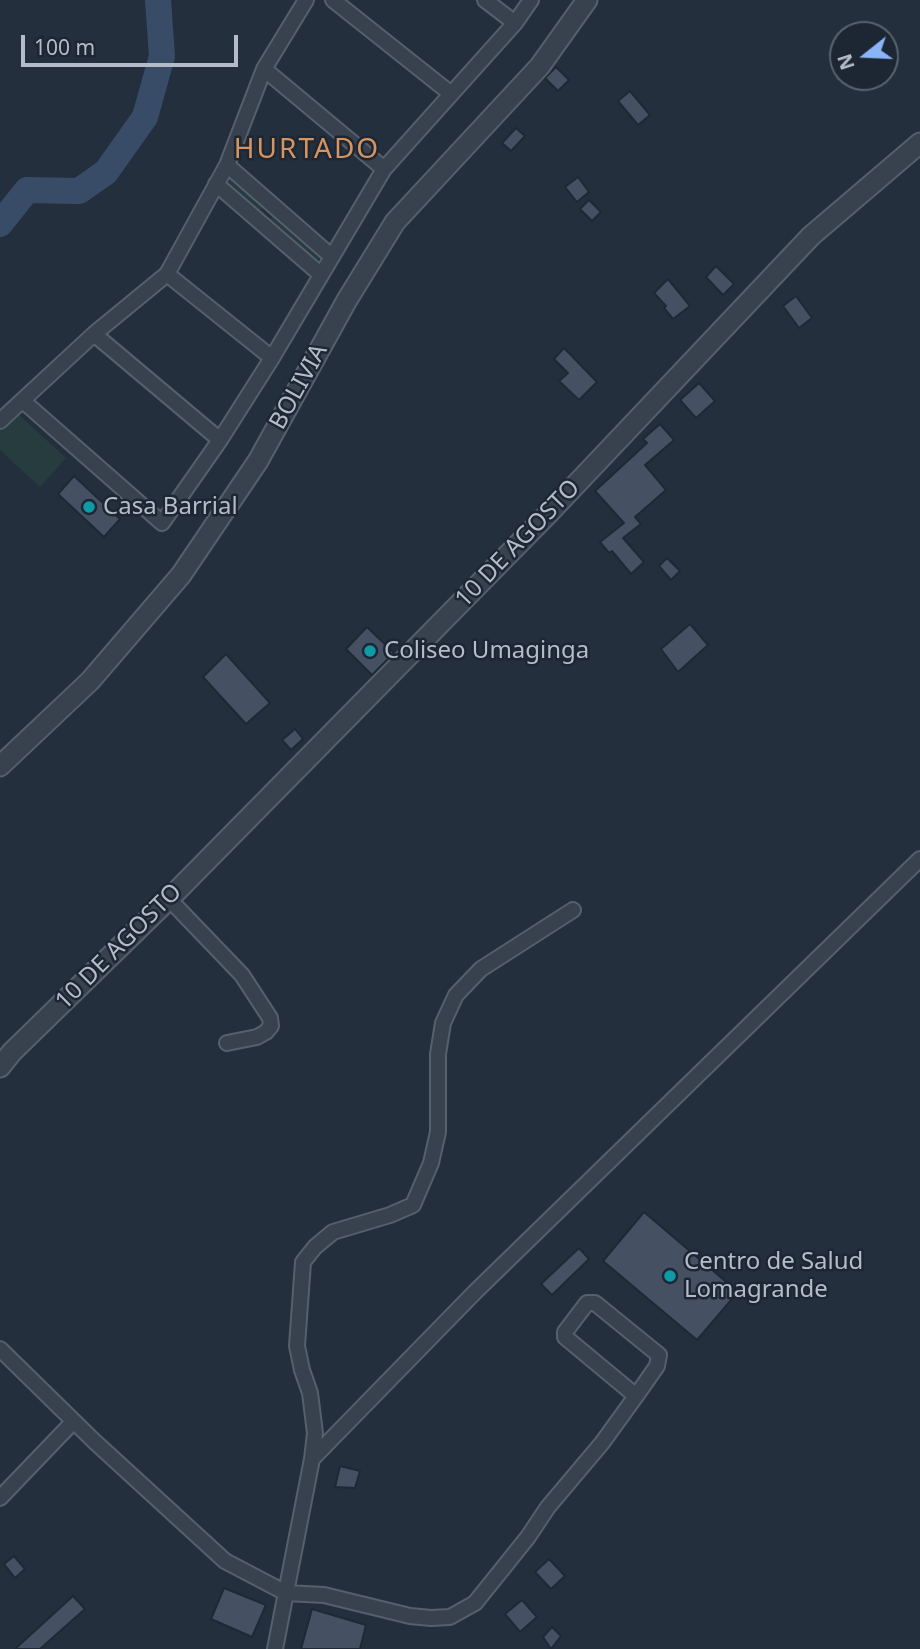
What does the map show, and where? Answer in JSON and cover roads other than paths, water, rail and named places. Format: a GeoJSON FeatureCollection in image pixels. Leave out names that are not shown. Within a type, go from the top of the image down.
{"type":"FeatureCollection","features":[{"type":"Feature","properties":{"kind":"street"},"geometry":{"type":"LineString","coordinates":[[0,421],[94,334],[167,274],[227,165],[264,69],[306,0]]}},
{"type":"Feature","properties":{"kind":"street"},"geometry":{"type":"LineString","coordinates":[[332,0],[450,93]]}},
{"type":"Feature","properties":{"kind":"street"},"geometry":{"type":"LineString","coordinates":[[485,0],[514,23]]}},
{"type":"Feature","properties":{"kind":"street"},"geometry":{"type":"LineString","coordinates":[[23,401],[162,523],[272,358],[384,169],[514,23],[531,0]]}},
{"type":"Feature","properties":{"kind":"street","name":"BOLIVIA"},"geometry":{"type":"LineString","coordinates":[[0,766],[90,681],[181,575],[258,461],[347,300],[395,222],[540,66],[587,0]]}},
{"type":"Feature","properties":{"kind":"street"},"geometry":{"type":"LineString","coordinates":[[264,69],[384,169]]}},
{"type":"Feature","properties":{"kind":"street","name":"10 DE AGOSTO"},"geometry":{"type":"LineString","coordinates":[[0,1067],[549,513],[811,236],[920,143]]}},
{"type":"Feature","properties":{"kind":"street"},"geometry":{"type":"LineString","coordinates":[[227,165],[331,256]]}},
{"type":"Feature","properties":{"kind":"street"},"geometry":{"type":"LineString","coordinates":[[216,184],[320,274]]}},
{"type":"Feature","properties":{"kind":"street"},"geometry":{"type":"LineString","coordinates":[[262,223],[275,207]]}},
{"type":"Feature","properties":{"kind":"street"},"geometry":{"type":"LineString","coordinates":[[167,274],[272,358]]}},
{"type":"Feature","properties":{"kind":"street"},"geometry":{"type":"LineString","coordinates":[[94,334],[219,440]]}},
{"type":"Feature","properties":{"kind":"street"},"geometry":{"type":"LineString","coordinates":[[312,1459],[475,1292],[920,859]]}},
{"type":"Feature","properties":{"kind":"street"},"geometry":{"type":"LineString","coordinates":[[169,899],[242,975],[270,1018],[271,1026],[266,1032],[257,1037],[227,1043]]}},
{"type":"Feature","properties":{"kind":"street"},"geometry":{"type":"LineString","coordinates":[[275,1649],[315,1433],[310,1393],[297,1346],[303,1262],[315,1247],[333,1232],[390,1215],[413,1205],[431,1163],[438,1132],[438,1054],[443,1023],[456,995],[481,969],[573,910]]}},
{"type":"Feature","properties":{"kind":"street"},"geometry":{"type":"LineString","coordinates":[[0,1349],[74,1422],[225,1561],[286,1593],[324,1595],[410,1616],[450,1617],[460,1614],[475,1603],[528,1537],[548,1507],[602,1443],[636,1396],[657,1366],[659,1355],[596,1303],[586,1303],[565,1332],[565,1337],[636,1396]]}},
{"type":"Feature","properties":{"kind":"street"},"geometry":{"type":"LineString","coordinates":[[0,1498],[74,1422]]}},
{"type":"Feature","properties":{"kind":"waterway"},"geometry":{"type":"LineString","coordinates":[[0,224],[27,190],[79,191],[106,172],[145,117],[162,56],[158,0]]}},
{"type":"Feature","properties":{"kind":"place","name":"Casa Barrial"},"geometry":{"type":"Point","coordinates":[89,507]}},
{"type":"Feature","properties":{"kind":"place","name":"Coliseo Umaginga"},"geometry":{"type":"Point","coordinates":[370,651]}},
{"type":"Feature","properties":{"kind":"place","name":"Centro de Salud Lomagrande"},"geometry":{"type":"Point","coordinates":[670,1276]}},
{"type":"Feature","properties":{"kind":"district","name":"HURTADO"},"geometry":{"type":"Point","coordinates":[307,150]}}]}
